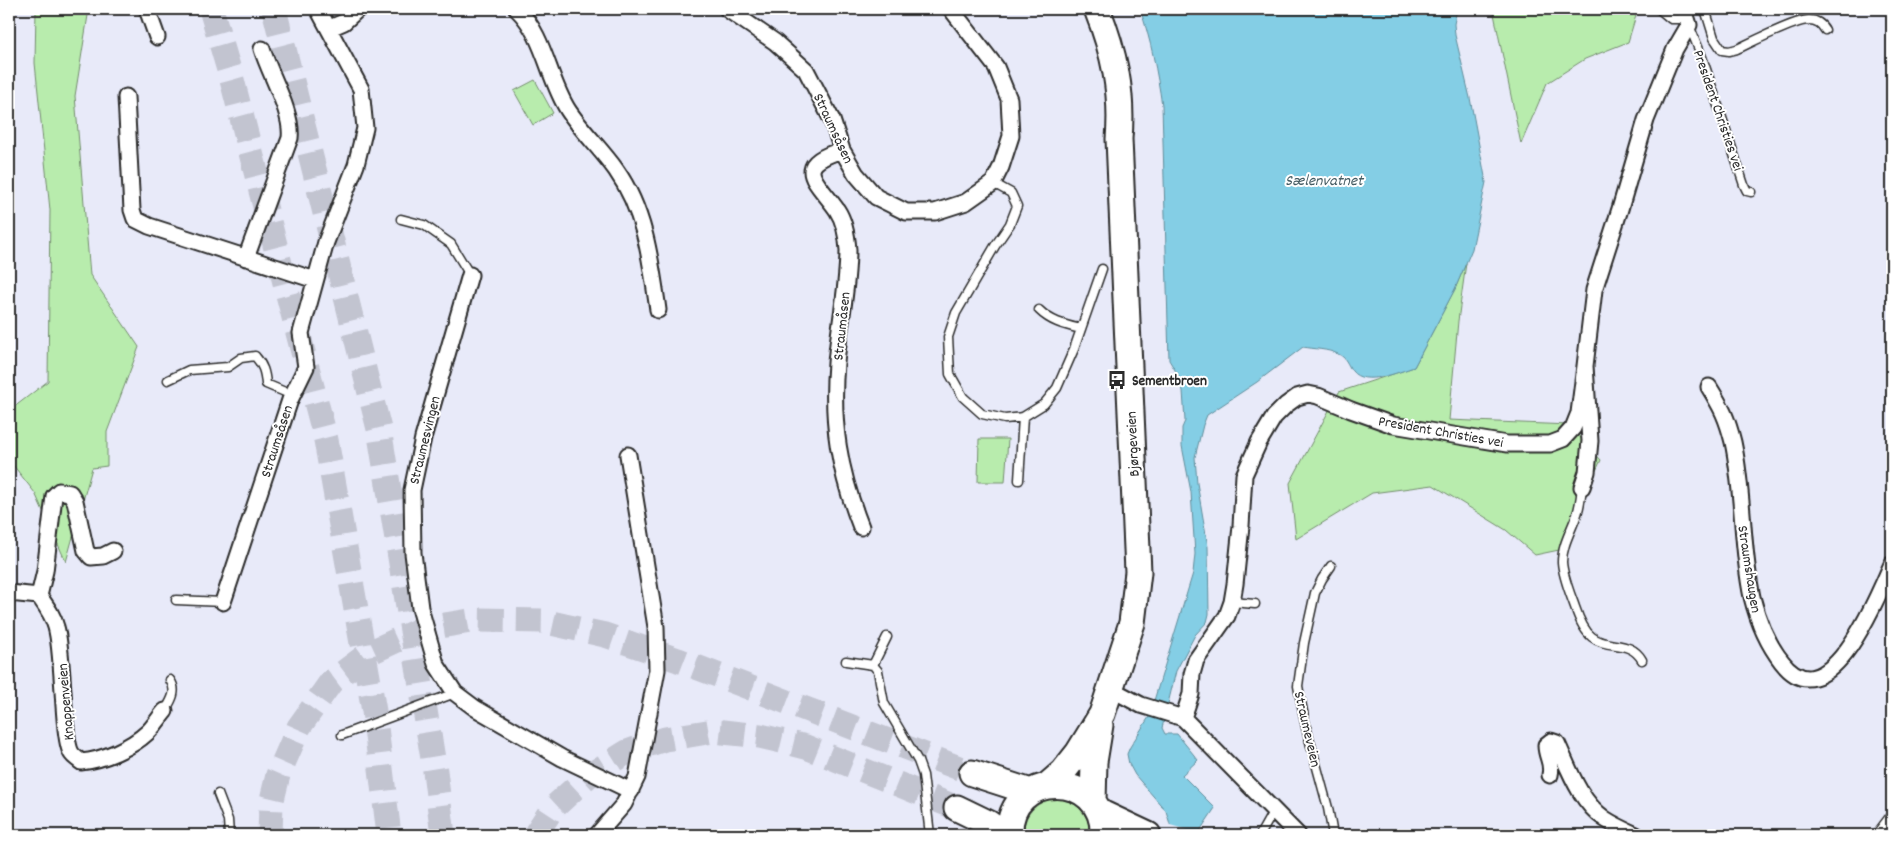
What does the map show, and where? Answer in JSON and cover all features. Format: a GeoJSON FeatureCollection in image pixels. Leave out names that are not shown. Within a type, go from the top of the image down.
{"type":"FeatureCollection","features":[{"type":"Feature","properties":{"kind":"main road","name":"Bjørgeveien"},"geometry":{"type":"LineString","coordinates":[[1085,9],[1094,25],[1103,54],[1111,88],[1113,111],[1119,139]]}},
{"type":"Feature","properties":{"kind":"main road","name":"Bjørgeveien"},"geometry":{"type":"LineString","coordinates":[[1097,9],[1112,54],[1120,90],[1119,139],[1138,572],[1132,623],[1102,714]]}},
{"type":"Feature","properties":{"kind":"main road"},"geometry":{"type":"LineString","coordinates":[[1010,835],[1011,818],[1016,808],[1064,772],[1102,714]]}},
{"type":"Feature","properties":{"kind":"main road"},"geometry":{"type":"LineString","coordinates":[[1099,816],[1094,762],[1102,714]]}},
{"type":"Feature","properties":{"kind":"main road"},"geometry":{"type":"LineString","coordinates":[[972,773],[1040,789],[1061,785],[1073,788],[1084,794],[1099,816],[1148,835]]}},
{"type":"Feature","properties":{"kind":"main road"},"geometry":{"type":"LineString","coordinates":[[958,808],[988,823],[1004,835]]}},
{"type":"Feature","properties":{"kind":"street"},"geometry":{"type":"LineString","coordinates":[[147,9],[157,37]]}},
{"type":"Feature","properties":{"kind":"street","name":"Straumsåsen"},"geometry":{"type":"LineString","coordinates":[[223,602],[292,395],[306,367],[301,333],[326,242],[356,165],[365,128],[361,89],[330,28],[318,9]]}},
{"type":"Feature","properties":{"kind":"street"},"geometry":{"type":"LineString","coordinates":[[330,28],[344,22],[358,9]]}},
{"type":"Feature","properties":{"kind":"street"},"geometry":{"type":"LineString","coordinates":[[517,9],[540,43],[552,76],[568,110],[617,172],[638,210],[650,250],[658,310]]}},
{"type":"Feature","properties":{"kind":"street","name":"Straumsåsen"},"geometry":{"type":"LineString","coordinates":[[727,9],[775,42],[806,70],[832,120],[842,150],[856,174],[876,196],[906,212],[935,212],[966,202],[992,183],[1001,167],[1011,136],[1009,99],[996,67],[951,9]]}},
{"type":"Feature","properties":{"kind":"street","name":"President Christies vei"},"geometry":{"type":"LineString","coordinates":[[1183,718],[1191,694],[1192,674],[1196,660],[1227,616],[1232,602],[1240,536],[1244,475],[1259,442],[1274,417],[1286,405],[1297,397],[1308,394],[1318,396],[1376,420],[1437,433],[1507,444],[1550,444],[1563,439],[1573,428],[1579,413],[1592,301],[1597,277],[1609,245],[1646,120],[1686,18]]}},
{"type":"Feature","properties":{"kind":"street"},"geometry":{"type":"LineString","coordinates":[[246,258],[290,138],[291,130],[287,111],[262,49]]}},
{"type":"Feature","properties":{"kind":"street"},"geometry":{"type":"LineString","coordinates":[[126,97],[132,210],[135,220],[315,280]]}},
{"type":"Feature","properties":{"kind":"street","name":"Straumåsen"},"geometry":{"type":"LineString","coordinates":[[842,150],[825,155],[815,161],[811,172],[814,183],[841,218],[847,240],[847,268],[836,364],[834,415],[839,456],[848,494],[861,527]]}},
{"type":"Feature","properties":{"kind":"street","name":"Straumesvingen"},"geometry":{"type":"LineString","coordinates":[[470,275],[423,438],[412,490],[412,553],[420,608],[436,664],[455,692],[475,708],[553,753],[631,791]]}},
{"type":"Feature","properties":{"kind":"street","name":"President Christies vei"},"geometry":{"type":"LineString","coordinates":[[1582,487],[1587,472],[1590,441],[1585,366]]}},
{"type":"Feature","properties":{"kind":"street","name":"Straumshaugen"},"geometry":{"type":"LineString","coordinates":[[1709,387],[1724,410],[1733,444],[1749,576],[1757,616],[1771,648],[1786,668],[1801,678],[1808,679],[1820,676],[1836,664],[1847,651],[1869,613],[1892,564]]}},
{"type":"Feature","properties":{"kind":"street"},"geometry":{"type":"LineString","coordinates":[[597,835],[624,804],[638,777],[657,670],[656,627],[628,455]]}},
{"type":"Feature","properties":{"kind":"street"},"geometry":{"type":"LineString","coordinates":[[9,593],[40,596],[54,496],[59,491],[70,493],[76,501],[86,551],[91,557],[103,556],[113,551]]}},
{"type":"Feature","properties":{"kind":"street","name":"Knappenveien"},"geometry":{"type":"LineString","coordinates":[[40,596],[56,627],[63,667],[67,734],[71,753],[81,762],[93,760],[121,749],[147,732],[165,711]]}},
{"type":"Feature","properties":{"kind":"street"},"geometry":{"type":"LineString","coordinates":[[1111,689],[1150,709],[1183,718],[1298,835]]}},
{"type":"Feature","properties":{"kind":"street"},"geometry":{"type":"LineString","coordinates":[[1550,776],[1552,766],[1546,746],[1551,741],[1557,743],[1582,793],[1594,810],[1604,818],[1636,835]]}},
{"type":"Feature","properties":{"kind":"lane"},"geometry":{"type":"LineString","coordinates":[[1659,9],[1670,19],[1686,18]]}},
{"type":"Feature","properties":{"kind":"lane","name":"President Christies vei"},"geometry":{"type":"LineString","coordinates":[[1705,9],[1714,38],[1722,50],[1737,49],[1799,22],[1811,20],[1822,25],[1825,30]]}},
{"type":"Feature","properties":{"kind":"lane","name":"President Christies vei"},"geometry":{"type":"LineString","coordinates":[[1686,18],[1702,57],[1744,185],[1747,190],[1752,192]]}},
{"type":"Feature","properties":{"kind":"lane"},"geometry":{"type":"LineString","coordinates":[[992,183],[1011,193],[1017,206],[1010,224],[994,246],[956,313],[948,337],[950,374],[963,397],[982,414],[1005,419],[1023,417],[1044,404],[1057,388],[1081,329],[1102,269]]}},
{"type":"Feature","properties":{"kind":"lane"},"geometry":{"type":"LineString","coordinates":[[401,219],[424,225],[452,244],[470,275]]}},
{"type":"Feature","properties":{"kind":"lane"},"geometry":{"type":"LineString","coordinates":[[1039,310],[1047,318],[1081,329]]}},
{"type":"Feature","properties":{"kind":"lane"},"geometry":{"type":"LineString","coordinates":[[168,380],[189,370],[228,367],[241,358],[255,356],[262,363],[266,384],[292,395]]}},
{"type":"Feature","properties":{"kind":"lane"},"geometry":{"type":"LineString","coordinates":[[1018,480],[1023,417]]}},
{"type":"Feature","properties":{"kind":"lane","name":"President Christies vei"},"geometry":{"type":"LineString","coordinates":[[1582,487],[1578,512],[1563,555],[1562,565],[1566,582],[1578,615],[1591,637],[1602,642],[1632,648],[1642,660]]}},
{"type":"Feature","properties":{"kind":"lane","name":"Straumeveien"},"geometry":{"type":"LineString","coordinates":[[1331,566],[1322,579],[1316,593],[1304,643],[1298,686],[1306,728],[1328,808],[1333,835]]}},
{"type":"Feature","properties":{"kind":"lane"},"geometry":{"type":"LineString","coordinates":[[176,600],[223,602]]}},
{"type":"Feature","properties":{"kind":"lane"},"geometry":{"type":"LineString","coordinates":[[1232,602],[1255,604]]}},
{"type":"Feature","properties":{"kind":"lane"},"geometry":{"type":"LineString","coordinates":[[873,665],[887,637]]}},
{"type":"Feature","properties":{"kind":"lane"},"geometry":{"type":"LineString","coordinates":[[846,661],[873,665],[878,671],[884,703],[918,761],[923,775],[930,835]]}},
{"type":"Feature","properties":{"kind":"lane","name":"Knappenveien"},"geometry":{"type":"LineString","coordinates":[[165,711],[174,695],[174,688],[170,680]]}},
{"type":"Feature","properties":{"kind":"lane"},"geometry":{"type":"LineString","coordinates":[[342,734],[455,692]]}},
{"type":"Feature","properties":{"kind":"lane"},"geometry":{"type":"LineString","coordinates":[[218,794],[228,820],[228,835]]}},
{"type":"Feature","properties":{"kind":"lane"},"geometry":{"type":"LineString","coordinates":[[1260,835],[1274,810]]}},
{"type":"Feature","properties":{"kind":"lane"},"geometry":{"type":"LineString","coordinates":[[1876,835],[1892,814]]}},
{"type":"Feature","properties":{"kind":"green space"},"geometry":{"type":"Polygon","coordinates":[[[36,9],[89,9],[75,96],[90,275],[139,347],[107,432],[107,466],[92,468],[66,562],[35,493],[9,460],[9,411],[48,381],[50,210],[35,63],[36,9]]]}},
{"type":"Feature","properties":{"kind":"green space"},"geometry":{"type":"Polygon","coordinates":[[[1493,9],[1638,9],[1628,42],[1585,59],[1547,83],[1521,144],[1493,9]]]}},
{"type":"Feature","properties":{"kind":"green space"},"geometry":{"type":"Polygon","coordinates":[[[535,80],[553,113],[533,125],[514,91],[535,80]]]}},
{"type":"Feature","properties":{"kind":"green space"},"geometry":{"type":"Polygon","coordinates":[[[1466,263],[1458,321],[1449,420],[1569,425],[1601,460],[1559,550],[1535,555],[1506,530],[1433,485],[1372,493],[1296,539],[1290,483],[1339,392],[1414,367],[1455,289],[1466,263]]]}},
{"type":"Feature","properties":{"kind":"green space"},"geometry":{"type":"Polygon","coordinates":[[[979,439],[1008,439],[1005,482],[978,482],[979,439]]]}},
{"type":"Feature","properties":{"kind":"green space"},"geometry":{"type":"Polygon","coordinates":[[[1054,798],[1062,799],[1080,809],[1087,820],[1090,835],[1024,835],[1025,821],[1032,810],[1041,803],[1054,798]]]}},
{"type":"Feature","properties":{"kind":"water","name":"Sælenvatnet"},"geometry":{"type":"Polygon","coordinates":[[[1140,9],[1457,9],[1454,24],[1455,35],[1470,98],[1486,182],[1472,249],[1455,289],[1414,367],[1391,375],[1365,378],[1357,376],[1341,355],[1330,351],[1303,347],[1257,382],[1207,415],[1195,457],[1197,483],[1208,547],[1209,614],[1207,622],[1195,635],[1176,671],[1162,728],[1165,734],[1177,734],[1198,760],[1182,775],[1215,808],[1197,835],[1170,835],[1170,824],[1166,811],[1135,775],[1129,764],[1127,754],[1149,717],[1193,573],[1195,554],[1191,492],[1182,446],[1182,428],[1185,421],[1183,391],[1178,375],[1169,360],[1162,105],[1153,56],[1140,9]]]}},
{"type":"Feature","properties":{"kind":"pier"},"geometry":{"type":"Polygon","coordinates":[[[1167,824],[1197,833],[1198,835],[1167,835],[1167,824]]]}},
{"type":"Feature","properties":{"kind":"tunnel"},"geometry":{"type":"LineString","coordinates":[[211,9],[232,80],[326,440],[374,711],[389,835]]}},
{"type":"Feature","properties":{"kind":"tunnel"},"geometry":{"type":"LineString","coordinates":[[274,9],[379,429],[435,771],[443,835]]}},
{"type":"Feature","properties":{"kind":"tunnel"},"geometry":{"type":"LineString","coordinates":[[270,835],[271,804],[278,775],[299,727],[331,682],[371,652],[421,629],[477,620],[542,621],[605,635],[678,660],[972,773]]}},
{"type":"Feature","properties":{"kind":"tunnel"},"geometry":{"type":"LineString","coordinates":[[535,835],[552,809],[587,777],[627,752],[665,739],[713,731],[760,736],[806,747],[957,808]]}},
{"type":"Feature","properties":{"kind":"place","name":"Sementbroen"},"geometry":{"type":"Point","coordinates":[1117,380]}}]}
